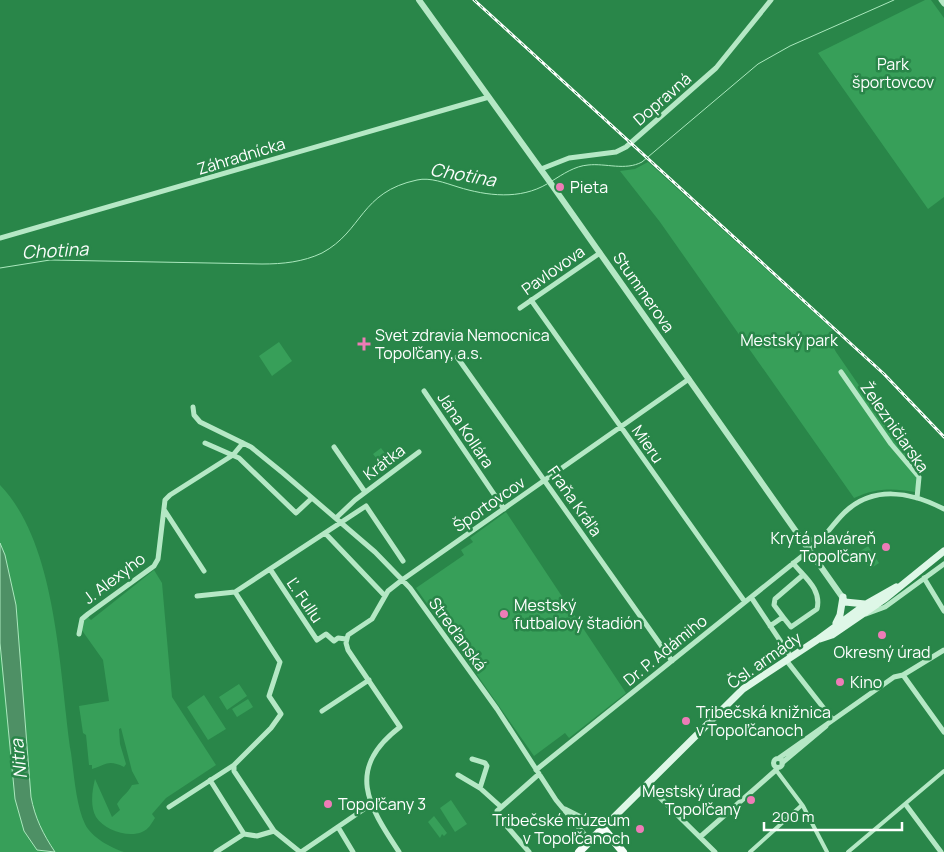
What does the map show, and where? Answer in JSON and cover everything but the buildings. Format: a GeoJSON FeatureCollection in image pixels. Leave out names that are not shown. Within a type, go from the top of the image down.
{"type":"FeatureCollection","features":[{"type":"Feature","properties":{"kind":"main road"},"geometry":{"type":"LineString","coordinates":[[854,615],[866,604],[896,587],[944,551]]}},
{"type":"Feature","properties":{"kind":"main road"},"geometry":{"type":"LineString","coordinates":[[854,615],[886,598],[896,587]]}},
{"type":"Feature","properties":{"kind":"main road"},"geometry":{"type":"LineString","coordinates":[[844,600],[866,604]]}},
{"type":"Feature","properties":{"kind":"main road"},"geometry":{"type":"LineString","coordinates":[[844,600],[854,615]]}},
{"type":"Feature","properties":{"kind":"main road"},"geometry":{"type":"LineString","coordinates":[[835,624],[840,615],[844,600]]}},
{"type":"Feature","properties":{"kind":"main road","name":"Čsl. armády"},"geometry":{"type":"LineString","coordinates":[[579,852],[647,786],[737,693],[817,640],[835,624],[854,615]]}},
{"type":"Feature","properties":{"kind":"main road","name":"Čsl. armády"},"geometry":{"type":"LineString","coordinates":[[817,640],[832,634],[854,615]]}},
{"type":"Feature","properties":{"kind":"main road"},"geometry":{"type":"LineString","coordinates":[[602,828],[623,852]]}},
{"type":"Feature","properties":{"kind":"street","name":"Stummerova"},"geometry":{"type":"LineString","coordinates":[[419,0],[554,187],[844,600]]}},
{"type":"Feature","properties":{"kind":"street","name":"Dopravná"},"geometry":{"type":"LineString","coordinates":[[541,169],[569,158],[616,152],[626,147],[716,68],[771,0]]}},
{"type":"Feature","properties":{"kind":"street"},"geometry":{"type":"LineString","coordinates":[[942,0],[944,4]]}},
{"type":"Feature","properties":{"kind":"street","name":"Záhradnícka"},"geometry":{"type":"LineString","coordinates":[[0,238],[489,97]]}},
{"type":"Feature","properties":{"kind":"street","name":"Pavlovova"},"geometry":{"type":"LineString","coordinates":[[520,308],[600,253]]}},
{"type":"Feature","properties":{"kind":"street","name":"Mieru"},"geometry":{"type":"LineString","coordinates":[[531,300],[745,602]]}},
{"type":"Feature","properties":{"kind":"street","name":"Fraňa Kráľa"},"geometry":{"type":"LineString","coordinates":[[457,357],[672,661]]}},
{"type":"Feature","properties":{"kind":"street","name":"Železničiarska"},"geometry":{"type":"LineString","coordinates":[[841,372],[890,444],[918,477],[917,498]]}},
{"type":"Feature","properties":{"kind":"street","name":"Športovcov"},"geometry":{"type":"LineString","coordinates":[[346,639],[348,635],[372,619],[385,596],[402,580],[689,379]]}},
{"type":"Feature","properties":{"kind":"street","name":"Jána Kollára"},"geometry":{"type":"LineString","coordinates":[[424,390],[504,509]]}},
{"type":"Feature","properties":{"kind":"street","name":"Streďanská"},"geometry":{"type":"LineString","coordinates":[[193,407],[194,415],[200,422],[251,447],[336,518],[402,580],[440,629],[564,809],[590,841]]}},
{"type":"Feature","properties":{"kind":"street"},"geometry":{"type":"LineString","coordinates":[[205,443],[239,458],[296,513],[312,498]]}},
{"type":"Feature","properties":{"kind":"street","name":"J. Alexyho"},"geometry":{"type":"LineString","coordinates":[[79,634],[82,619],[154,566],[158,559],[165,500],[233,455],[243,443]]}},
{"type":"Feature","properties":{"kind":"street","name":"Krátka"},"geometry":{"type":"LineString","coordinates":[[334,447],[365,492]]}},
{"type":"Feature","properties":{"kind":"street","name":"Krátka"},"geometry":{"type":"LineString","coordinates":[[336,518],[365,492],[419,452]]}},
{"type":"Feature","properties":{"kind":"street","name":"Dr. P. Adámiho"},"geometry":{"type":"LineString","coordinates":[[538,772],[572,741],[822,539],[842,515],[862,500],[891,494],[917,498],[944,509]]}},
{"type":"Feature","properties":{"kind":"street"},"geometry":{"type":"LineString","coordinates":[[341,523],[366,506],[404,561]]}},
{"type":"Feature","properties":{"kind":"street"},"geometry":{"type":"LineString","coordinates":[[165,511],[204,571]]}},
{"type":"Feature","properties":{"kind":"street","name":"Ľ. Fullu"},"geometry":{"type":"LineString","coordinates":[[197,596],[235,592],[341,523]]}},
{"type":"Feature","properties":{"kind":"street"},"geometry":{"type":"LineString","coordinates":[[325,533],[385,596]]}},
{"type":"Feature","properties":{"kind":"street"},"geometry":{"type":"LineString","coordinates":[[800,536],[812,540],[822,539]]}},
{"type":"Feature","properties":{"kind":"street"},"geometry":{"type":"LineString","coordinates":[[793,563],[808,578],[818,599],[817,609],[791,627],[774,605],[775,599],[803,575]]}},
{"type":"Feature","properties":{"kind":"street"},"geometry":{"type":"LineString","coordinates":[[854,615],[885,607],[944,564]]}},
{"type":"Feature","properties":{"kind":"street","name":"Ľ. Fullu"},"geometry":{"type":"LineString","coordinates":[[270,569],[317,640],[326,634],[334,641],[338,638],[346,639]]}},
{"type":"Feature","properties":{"kind":"street"},"geometry":{"type":"LineString","coordinates":[[924,578],[944,611]]}},
{"type":"Feature","properties":{"kind":"street"},"geometry":{"type":"LineString","coordinates":[[169,807],[234,764],[281,716],[280,711],[269,696],[280,662],[235,592]]}},
{"type":"Feature","properties":{"kind":"street"},"geometry":{"type":"LineString","coordinates":[[751,597],[789,659],[834,720]]}},
{"type":"Feature","properties":{"kind":"street"},"geometry":{"type":"LineString","coordinates":[[770,626],[783,617]]}},
{"type":"Feature","properties":{"kind":"street"},"geometry":{"type":"LineString","coordinates":[[346,639],[348,650],[400,727],[387,738],[374,754],[368,776],[370,805],[399,852]]}},
{"type":"Feature","properties":{"kind":"street"},"geometry":{"type":"LineString","coordinates":[[700,837],[779,765],[828,724],[894,677],[903,675],[944,650]]}},
{"type":"Feature","properties":{"kind":"street"},"geometry":{"type":"LineString","coordinates":[[903,675],[944,732]]}},
{"type":"Feature","properties":{"kind":"street"},"geometry":{"type":"LineString","coordinates":[[322,711],[368,680]]}},
{"type":"Feature","properties":{"kind":"street"},"geometry":{"type":"LineString","coordinates":[[472,758],[485,763],[487,766],[480,788]]}},
{"type":"Feature","properties":{"kind":"street"},"geometry":{"type":"LineString","coordinates":[[234,764],[237,777],[274,831],[300,852],[370,805]]}},
{"type":"Feature","properties":{"kind":"street"},"geometry":{"type":"LineString","coordinates":[[779,765],[803,805],[827,852]]}},
{"type":"Feature","properties":{"kind":"street"},"geometry":{"type":"LineString","coordinates":[[849,851],[906,805],[944,771]]}},
{"type":"Feature","properties":{"kind":"street"},"geometry":{"type":"LineString","coordinates":[[529,852],[497,813],[500,806],[538,772]]}},
{"type":"Feature","properties":{"kind":"street"},"geometry":{"type":"LineString","coordinates":[[458,775],[480,788],[500,806]]}},
{"type":"Feature","properties":{"kind":"street"},"geometry":{"type":"LineString","coordinates":[[210,780],[244,834]]}},
{"type":"Feature","properties":{"kind":"street"},"geometry":{"type":"LineString","coordinates":[[647,786],[715,852]]}},
{"type":"Feature","properties":{"kind":"street"},"geometry":{"type":"LineString","coordinates":[[750,852],[803,805]]}},
{"type":"Feature","properties":{"kind":"street"},"geometry":{"type":"LineString","coordinates":[[906,805],[941,852]]}},
{"type":"Feature","properties":{"kind":"street","name":"Streďanská"},"geometry":{"type":"LineString","coordinates":[[564,809],[602,828]]}},
{"type":"Feature","properties":{"kind":"street"},"geometry":{"type":"LineString","coordinates":[[338,827],[353,852]]}},
{"type":"Feature","properties":{"kind":"street"},"geometry":{"type":"LineString","coordinates":[[216,852],[244,834],[257,836],[274,831]]}},
{"type":"Feature","properties":{"kind":"green space","name":"Park športovcov"},"geometry":{"type":"Polygon","coordinates":[[[925,0],[931,0],[944,18],[944,197],[928,209],[818,53],[925,0]]]}},
{"type":"Feature","properties":{"kind":"green space","name":"Mestský park"},"geometry":{"type":"Polygon","coordinates":[[[648,162],[833,330],[827,335],[836,352],[920,474],[915,492],[884,490],[870,492],[854,498],[660,222],[620,171],[635,169],[648,162]]]}},
{"type":"Feature","properties":{"kind":"green space"},"geometry":{"type":"Polygon","coordinates":[[[279,342],[292,361],[272,376],[259,356],[279,342]]]}},
{"type":"Feature","properties":{"kind":"green space"},"geometry":{"type":"Polygon","coordinates":[[[381,448],[392,462],[384,468],[373,454],[381,448]]]}},
{"type":"Feature","properties":{"kind":"green space"},"geometry":{"type":"Polygon","coordinates":[[[0,485],[19,510],[34,541],[45,575],[59,649],[74,780],[82,816],[88,829],[97,838],[113,848],[124,852],[0,852],[0,485]]]}},
{"type":"Feature","properties":{"kind":"green space","name":"Mestský futbalový štadión"},"geometry":{"type":"Polygon","coordinates":[[[506,512],[626,693],[569,738],[565,733],[534,756],[416,588],[464,555],[461,550],[473,542],[470,538],[506,512]]]}},
{"type":"Feature","properties":{"kind":"green space"},"geometry":{"type":"Polygon","coordinates":[[[868,546],[879,563],[870,569],[859,552],[868,546]]]}},
{"type":"Feature","properties":{"kind":"green space"},"geometry":{"type":"Polygon","coordinates":[[[154,570],[162,583],[172,697],[216,765],[166,798],[152,814],[155,818],[150,826],[142,832],[130,834],[117,832],[105,826],[96,817],[93,808],[92,793],[95,779],[112,817],[120,810],[117,804],[132,785],[139,784],[132,771],[121,728],[119,729],[120,744],[126,764],[124,767],[111,763],[92,769],[92,765],[89,765],[86,735],[83,733],[79,706],[109,701],[103,660],[81,629],[81,623],[88,617],[91,620],[154,570]]]}},
{"type":"Feature","properties":{"kind":"green space"},"geometry":{"type":"Polygon","coordinates":[[[239,684],[247,696],[227,710],[219,697],[239,684]]]}},
{"type":"Feature","properties":{"kind":"green space"},"geometry":{"type":"Polygon","coordinates":[[[204,695],[226,729],[208,740],[187,707],[204,695]]]}},
{"type":"Feature","properties":{"kind":"green space"},"geometry":{"type":"Polygon","coordinates":[[[248,699],[253,707],[237,717],[232,709],[248,699]]]}},
{"type":"Feature","properties":{"kind":"green space"},"geometry":{"type":"Polygon","coordinates":[[[451,800],[467,824],[455,832],[440,808],[451,800]]]}},
{"type":"Feature","properties":{"kind":"green space"},"geometry":{"type":"Polygon","coordinates":[[[434,816],[447,833],[444,836],[442,834],[440,838],[428,822],[434,816]]]}},
{"type":"Feature","properties":{"kind":"water","name":"Nitra"},"geometry":{"type":"Polygon","coordinates":[[[0,543],[5,555],[16,605],[31,797],[40,826],[55,852],[37,850],[24,831],[15,799],[0,643],[0,543]]]}},
{"type":"Feature","properties":{"kind":"waterway","name":"Chotina"},"geometry":{"type":"LineString","coordinates":[[552,181],[578,167],[595,165],[629,166],[642,162],[758,64],[790,46],[894,0]]}},
{"type":"Feature","properties":{"kind":"waterway","name":"Chotina"},"geometry":{"type":"LineString","coordinates":[[0,268],[50,260],[262,264],[293,262],[308,259],[336,244],[384,193],[417,180],[427,179],[480,193],[503,195],[526,192],[547,184]]}},
{"type":"Feature","properties":{"kind":"railway"},"geometry":{"type":"LineString","coordinates":[[474,0],[884,374],[944,437]]}},
{"type":"Feature","properties":{"kind":"place","name":"Pieta"},"geometry":{"type":"Point","coordinates":[560,187]}},
{"type":"Feature","properties":{"kind":"place","name":"Svet zdravia Nemocnica Topoľčany, a.s."},"geometry":{"type":"Point","coordinates":[364,344]}},
{"type":"Feature","properties":{"kind":"place","name":"Krytá plaváreň Topoľčany"},"geometry":{"type":"Point","coordinates":[886,547]}},
{"type":"Feature","properties":{"kind":"place","name":"Mestský futbalový štadión"},"geometry":{"type":"Point","coordinates":[504,614]}},
{"type":"Feature","properties":{"kind":"place","name":"Okresný úrad"},"geometry":{"type":"Point","coordinates":[882,635]}},
{"type":"Feature","properties":{"kind":"place","name":"Kino"},"geometry":{"type":"Point","coordinates":[840,682]}},
{"type":"Feature","properties":{"kind":"place","name":"Tribečská knižnica v Topoľčanoch"},"geometry":{"type":"Point","coordinates":[686,721]}},
{"type":"Feature","properties":{"kind":"place","name":"Mestský úrad Topoľčany"},"geometry":{"type":"Point","coordinates":[751,800]}},
{"type":"Feature","properties":{"kind":"place","name":"Topoľčany 3"},"geometry":{"type":"Point","coordinates":[328,804]}},
{"type":"Feature","properties":{"kind":"place","name":"Tribečské múzeum v Topoľčanoch"},"geometry":{"type":"Point","coordinates":[640,829]}}]}
